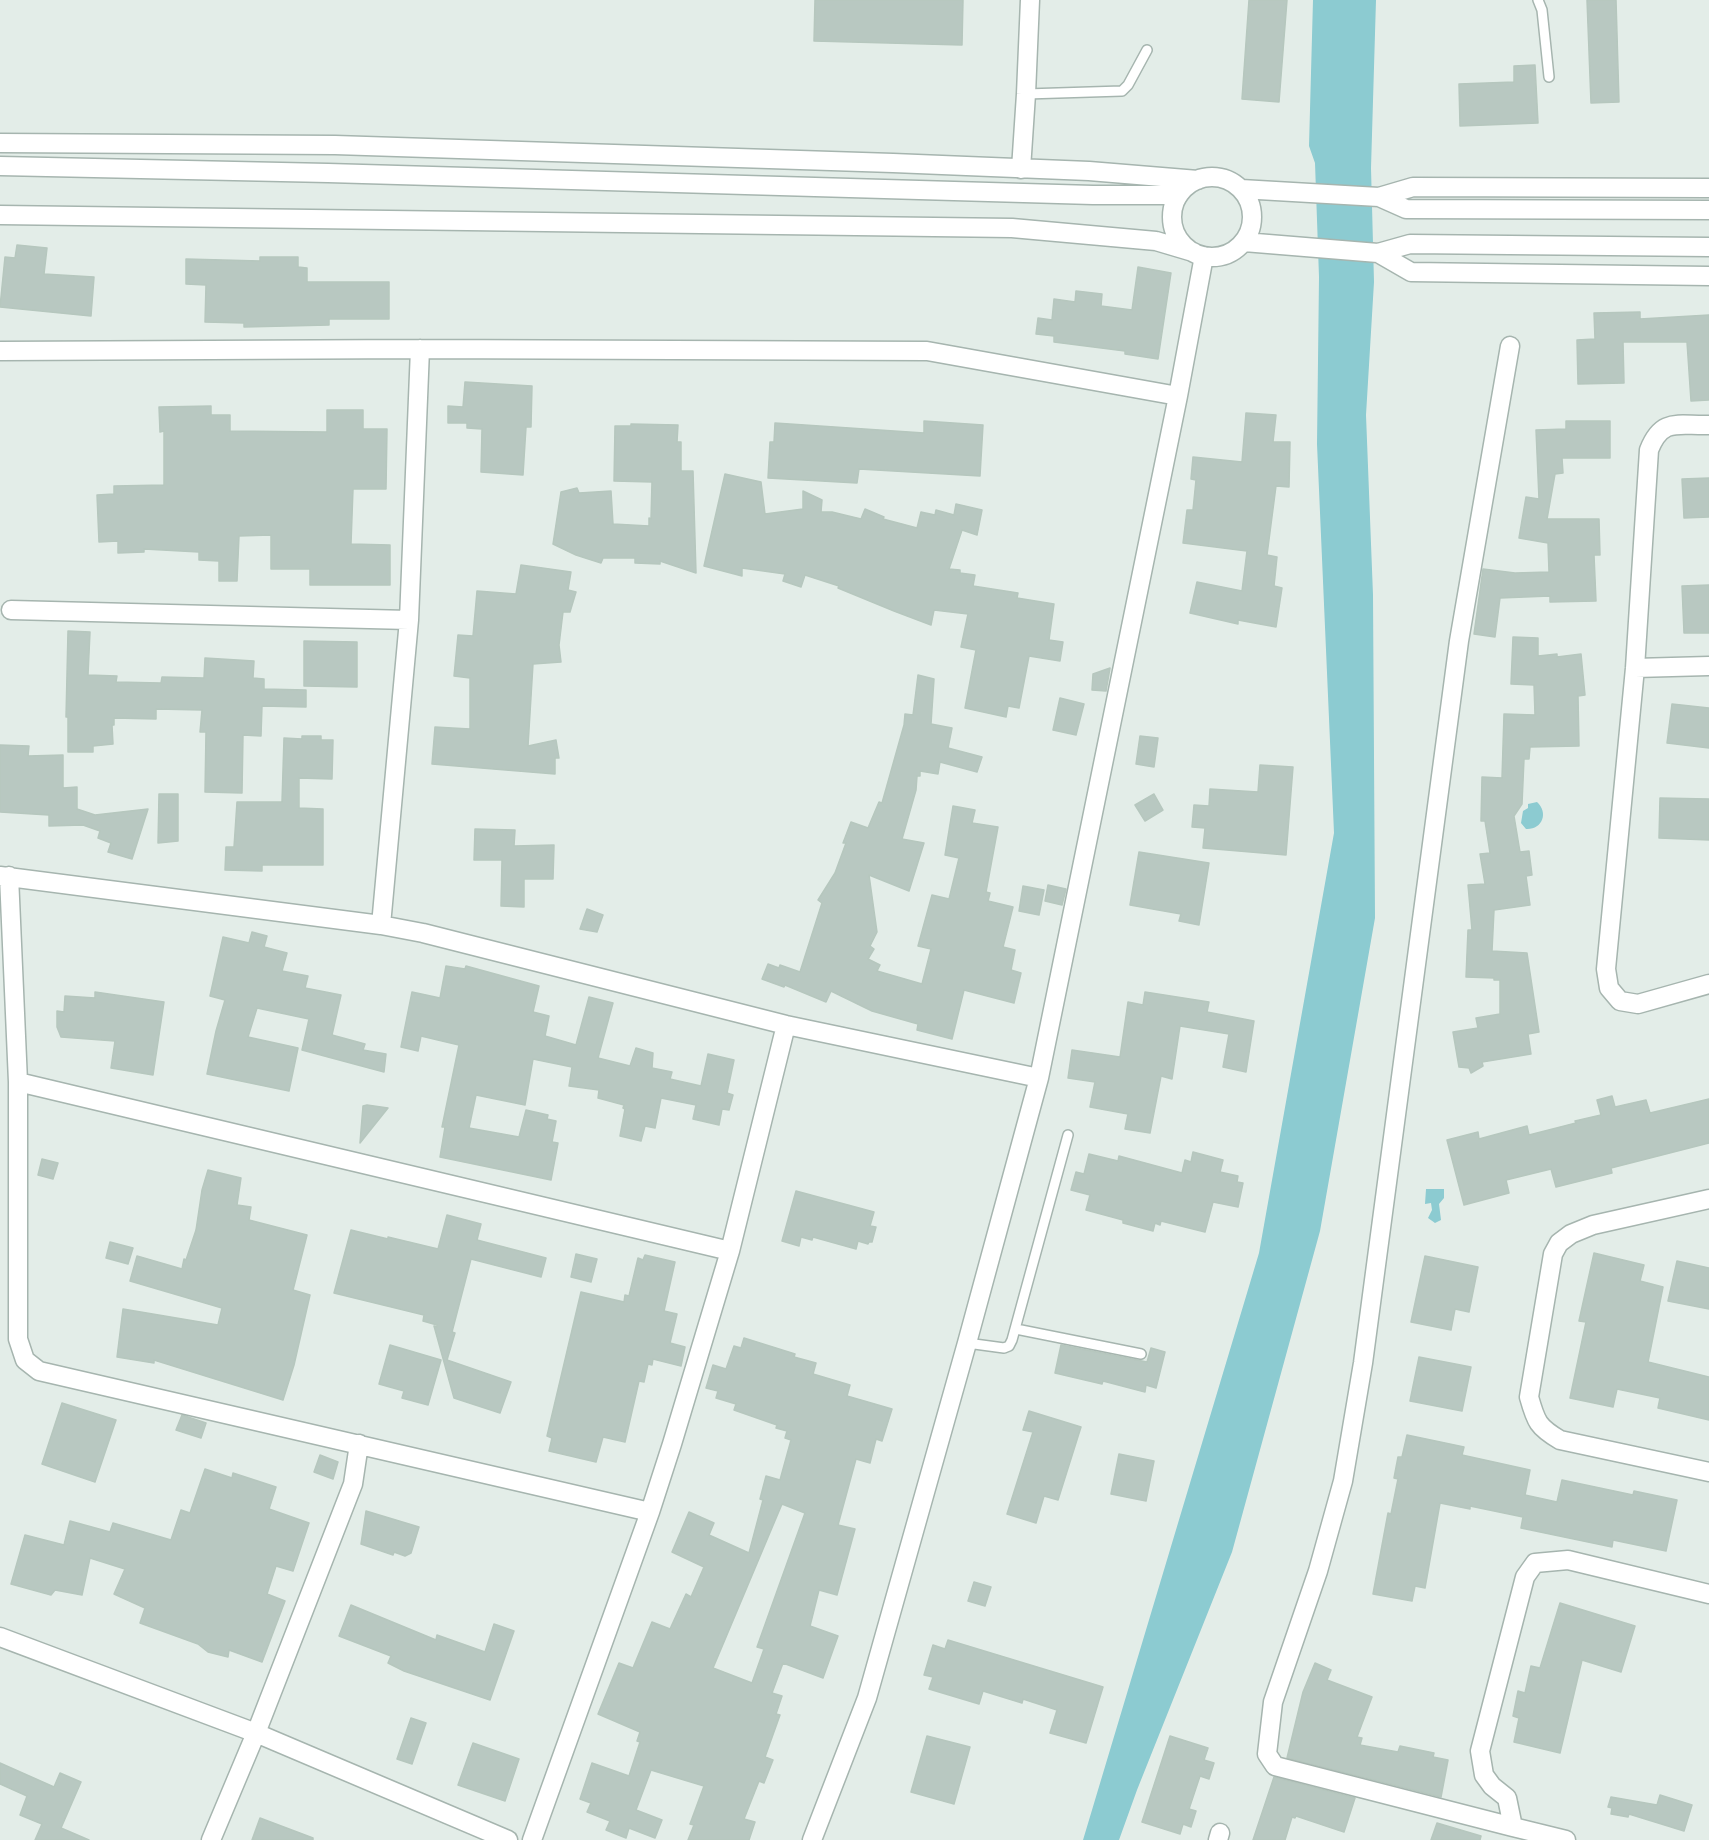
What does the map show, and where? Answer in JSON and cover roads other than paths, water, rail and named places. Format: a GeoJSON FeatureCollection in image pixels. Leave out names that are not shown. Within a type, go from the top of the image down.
{"type":"FeatureCollection","features":[{"type":"Feature","properties":{"kind":"street"},"geometry":{"type":"LineString","coordinates":[[1021,169],[1030,0]]}},
{"type":"Feature","properties":{"kind":"street"},"geometry":{"type":"LineString","coordinates":[[0,142],[335,145],[893,163],[1089,171],[1198,180]]}},
{"type":"Feature","properties":{"kind":"street"},"geometry":{"type":"LineString","coordinates":[[0,166],[328,172],[1094,195],[1179,195]]}},
{"type":"Feature","properties":{"kind":"street"},"geometry":{"type":"LineString","coordinates":[[0,215],[1012,228],[1156,241],[1198,254],[1215,257],[1226,255],[1244,242],[1250,232],[1252,221],[1252,209],[1248,198],[1241,189],[1221,178],[1209,177],[1187,186],[1173,207],[1174,226],[1182,244],[1198,254]]}},
{"type":"Feature","properties":{"kind":"street"},"geometry":{"type":"LineString","coordinates":[[1241,189],[1379,197],[1413,187],[1709,188]]}},
{"type":"Feature","properties":{"kind":"street"},"geometry":{"type":"LineString","coordinates":[[1379,197],[1407,209],[1709,210]]}},
{"type":"Feature","properties":{"kind":"street"},"geometry":{"type":"LineString","coordinates":[[1244,242],[1378,253],[1410,244],[1709,247]]}},
{"type":"Feature","properties":{"kind":"street"},"geometry":{"type":"LineString","coordinates":[[1378,253],[1411,272],[1709,276]]}},
{"type":"Feature","properties":{"kind":"street"},"geometry":{"type":"LineString","coordinates":[[812,1840],[867,1698],[1039,1078],[1179,396],[1198,254]]}},
{"type":"Feature","properties":{"kind":"street"},"geometry":{"type":"LineString","coordinates":[[1510,346],[1459,641],[1366,1339],[1343,1481],[1318,1571],[1273,1702],[1267,1754],[1275,1767],[1566,1840]]}},
{"type":"Feature","properties":{"kind":"street"},"geometry":{"type":"LineString","coordinates":[[0,351],[420,349],[927,351],[1179,396]]}},
{"type":"Feature","properties":{"kind":"street"},"geometry":{"type":"LineString","coordinates":[[381,925],[409,620],[420,349]]}},
{"type":"Feature","properties":{"kind":"street"},"geometry":{"type":"LineString","coordinates":[[1709,425],[1668,426],[1654,437],[1649,450],[1635,668],[1606,969],[1609,988],[1620,1001],[1638,1004],[1709,984]]}},
{"type":"Feature","properties":{"kind":"street"},"geometry":{"type":"LineString","coordinates":[[11,610],[409,620]]}},
{"type":"Feature","properties":{"kind":"street"},"geometry":{"type":"LineString","coordinates":[[1635,668],[1709,666]]}},
{"type":"Feature","properties":{"kind":"street"},"geometry":{"type":"LineString","coordinates":[[650,1512],[39,1371],[25,1360],[18,1339],[18,1082],[5,876],[381,925],[423,933],[786,1025],[1039,1078]]}},
{"type":"Feature","properties":{"kind":"street"},"geometry":{"type":"LineString","coordinates":[[532,1840],[650,1512],[730,1251],[786,1025]]}},
{"type":"Feature","properties":{"kind":"street"},"geometry":{"type":"LineString","coordinates":[[18,1082],[730,1251]]}},
{"type":"Feature","properties":{"kind":"street"},"geometry":{"type":"LineString","coordinates":[[1709,1198],[1593,1225],[1571,1234],[1559,1243],[1553,1254],[1529,1397],[1534,1416],[1543,1430],[1560,1440],[1709,1472]]}},
{"type":"Feature","properties":{"kind":"street"},"geometry":{"type":"LineString","coordinates":[[211,1840],[256,1734],[353,1484],[359,1444]]}},
{"type":"Feature","properties":{"kind":"street"},"geometry":{"type":"LineString","coordinates":[[1513,1827],[1507,1798],[1492,1786],[1484,1775],[1480,1751],[1525,1577],[1535,1563],[1568,1560],[1709,1594]]}},
{"type":"Feature","properties":{"kind":"street"},"geometry":{"type":"LineString","coordinates":[[0,1637],[256,1734],[508,1840]]}},
{"type":"Feature","properties":{"kind":"lane"},"geometry":{"type":"LineString","coordinates":[[1538,0],[1542,10],[1549,77]]}},
{"type":"Feature","properties":{"kind":"lane"},"geometry":{"type":"LineString","coordinates":[[1026,94],[1122,91],[1128,85],[1147,50]]}},
{"type":"Feature","properties":{"kind":"lane"},"geometry":{"type":"LineString","coordinates":[[967,1343],[1007,1347],[1012,1340],[1068,1135]]}},
{"type":"Feature","properties":{"kind":"lane"},"geometry":{"type":"LineString","coordinates":[[1016,1329],[1141,1354]]}},
{"type":"Feature","properties":{"kind":"water"},"geometry":{"type":"Polygon","coordinates":[[[1313,0],[1376,0],[1371,168],[1374,282],[1366,415],[1373,595],[1375,918],[1320,1231],[1232,1552],[1119,1840],[1083,1840],[1259,1253],[1334,833],[1317,444],[1319,277],[1315,163],[1309,146],[1313,0]]]}},
{"type":"Feature","properties":{"kind":"water"},"geometry":{"type":"Polygon","coordinates":[[[1537,802],[1543,811],[1542,820],[1536,827],[1526,829],[1521,823],[1523,811],[1528,808],[1528,804],[1537,802]]]}},
{"type":"Feature","properties":{"kind":"water"},"geometry":{"type":"Polygon","coordinates":[[[1426,1189],[1444,1189],[1444,1198],[1439,1204],[1441,1220],[1435,1223],[1428,1218],[1432,1210],[1431,1203],[1425,1204],[1426,1189]]]}}]}
